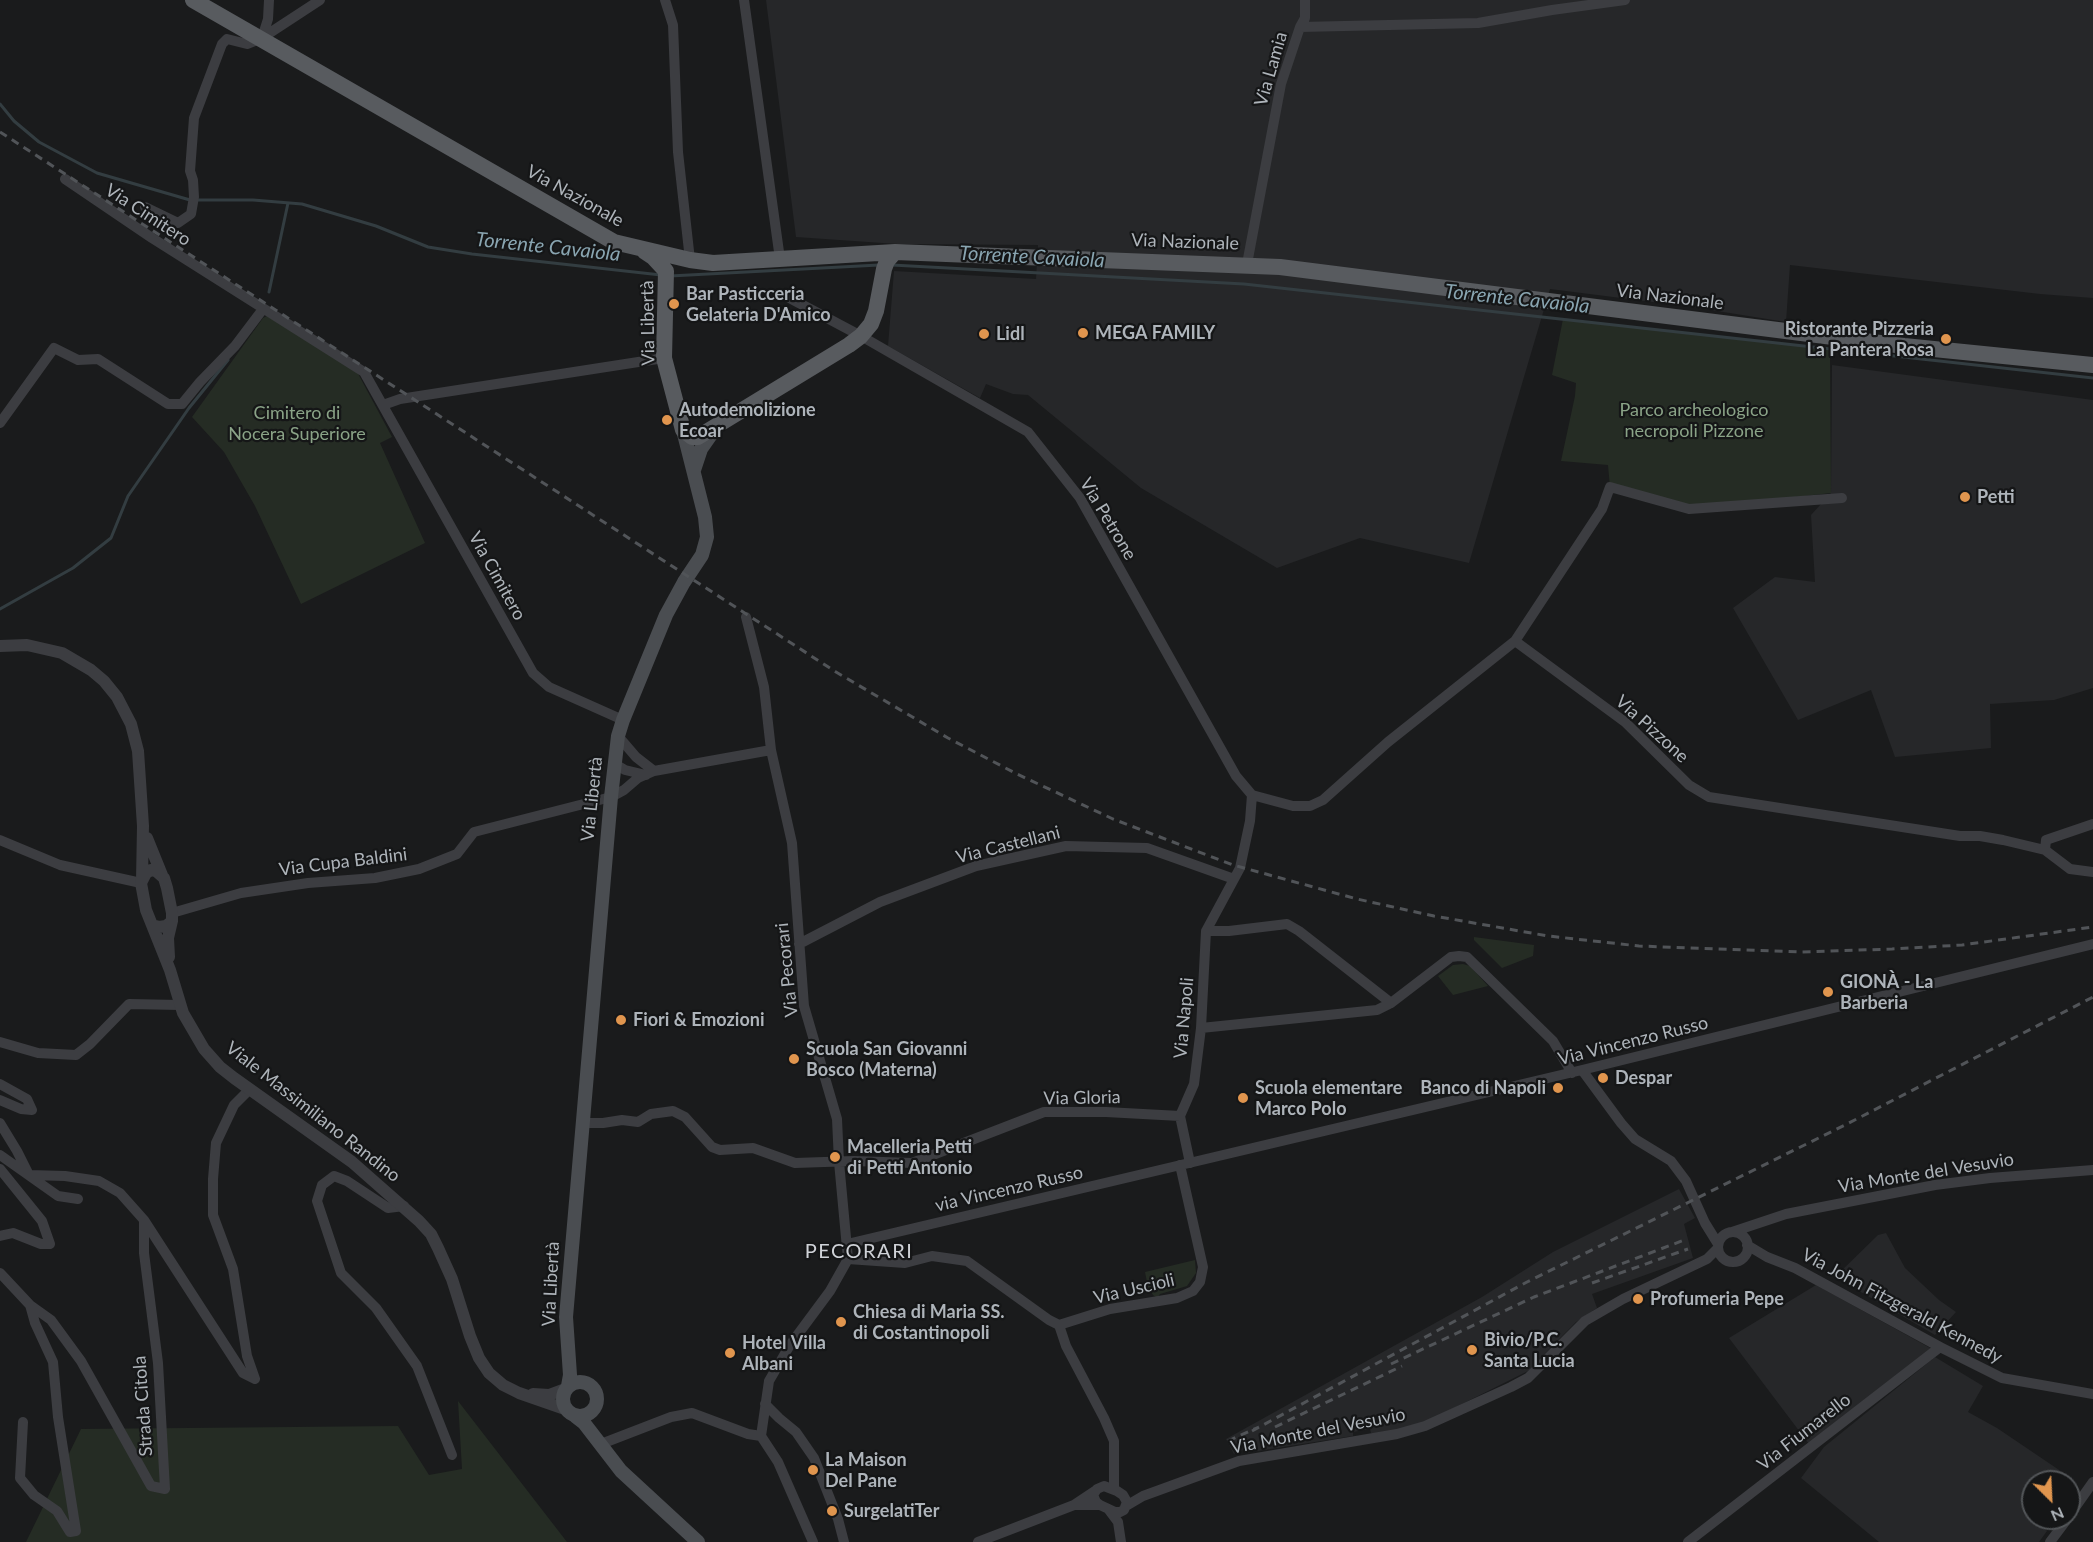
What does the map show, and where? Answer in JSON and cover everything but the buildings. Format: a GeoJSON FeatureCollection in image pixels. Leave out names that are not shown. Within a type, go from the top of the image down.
{"type":"FeatureCollection","features":[{"type":"Feature","properties":{"kind":"main road","name":"Via Nazionale"},"geometry":{"type":"LineString","coordinates":[[193,0],[614,242],[690,260],[713,263],[895,252],[1248,264],[1904,346],[2093,365]]}},
{"type":"Feature","properties":{"kind":"main road","name":"Via Libertà"},"geometry":{"type":"LineString","coordinates":[[566,1388],[569,1355],[566,1317],[610,797],[618,736],[666,615],[702,555],[706,537],[705,517],[664,358],[665,279],[653,256],[641,249]]}},
{"type":"Feature","properties":{"kind":"main road"},"geometry":{"type":"LineString","coordinates":[[683,430],[692,436],[698,436],[849,345],[864,333],[877,309],[887,261],[895,252]]}},
{"type":"Feature","properties":{"kind":"main road"},"geometry":{"type":"LineString","coordinates":[[863,253],[872,263],[880,287]]}},
{"type":"Feature","properties":{"kind":"main road","name":"Via Libertà"},"geometry":{"type":"LineString","coordinates":[[665,279],[678,263],[690,260]]}},
{"type":"Feature","properties":{"kind":"main road"},"geometry":{"type":"LineString","coordinates":[[693,472],[701,449],[722,422]]}},
{"type":"Feature","properties":{"kind":"main road"},"geometry":{"type":"LineString","coordinates":[[569,1355],[596,1393],[595,1408],[601,1444]]}},
{"type":"Feature","properties":{"kind":"main road"},"geometry":{"type":"LineString","coordinates":[[589,1384],[577,1382],[566,1388],[562,1400],[570,1412],[585,1423],[621,1472],[698,1542]]}},
{"type":"Feature","properties":{"kind":"main road"},"geometry":{"type":"LineString","coordinates":[[570,1412],[587,1415],[595,1408]]}},
{"type":"Feature","properties":{"kind":"street"},"geometry":{"type":"LineString","coordinates":[[261,38],[268,20],[269,0]]}},
{"type":"Feature","properties":{"kind":"street"},"geometry":{"type":"LineString","coordinates":[[145,207],[178,223],[191,214],[194,201],[190,171],[194,118],[222,44],[227,39],[247,44],[261,38],[320,0]]}},
{"type":"Feature","properties":{"kind":"street"},"geometry":{"type":"LineString","coordinates":[[665,0],[673,25],[678,152],[690,260]]}},
{"type":"Feature","properties":{"kind":"street"},"geometry":{"type":"LineString","coordinates":[[744,0],[780,259]]}},
{"type":"Feature","properties":{"kind":"street"},"geometry":{"type":"LineString","coordinates":[[1300,27],[1305,18],[1305,0]]}},
{"type":"Feature","properties":{"kind":"street","name":"Via Lamia"},"geometry":{"type":"LineString","coordinates":[[1248,264],[1281,84],[1300,27],[1478,23],[1625,0]]}},
{"type":"Feature","properties":{"kind":"street","name":"Via Cimitero"},"geometry":{"type":"LineString","coordinates":[[65,179],[263,309],[364,372],[533,672],[557,691],[623,720]]}},
{"type":"Feature","properties":{"kind":"street","name":"Via Petrone"},"geometry":{"type":"LineString","coordinates":[[782,294],[864,333],[1028,432],[1080,498],[1236,776],[1252,795]]}},
{"type":"Feature","properties":{"kind":"street"},"geometry":{"type":"LineString","coordinates":[[0,423],[54,348],[78,360],[98,358],[168,404],[182,404],[200,382],[236,346],[263,309]]}},
{"type":"Feature","properties":{"kind":"street"},"geometry":{"type":"LineString","coordinates":[[383,405],[400,399],[664,358]]}},
{"type":"Feature","properties":{"kind":"street"},"geometry":{"type":"LineString","coordinates":[[1234,879],[1240,868],[1250,821],[1252,795],[1293,806],[1310,806],[1323,800],[1388,742],[1515,641],[1602,509],[1610,487],[1689,509],[1842,498]]}},
{"type":"Feature","properties":{"kind":"street","name":"Via Pecorari"},"geometry":{"type":"LineString","coordinates":[[746,617],[764,687],[771,750],[792,843],[804,1006],[834,1101],[837,1119],[848,1259]]}},
{"type":"Feature","properties":{"kind":"street","name":"Via Pizzone"},"geometry":{"type":"LineString","coordinates":[[1515,641],[1625,722],[1689,785],[1708,796],[1960,836],[1980,836],[2045,850],[2070,869],[2093,872]]}},
{"type":"Feature","properties":{"kind":"street"},"geometry":{"type":"LineString","coordinates":[[0,646],[27,645],[62,653],[91,670],[117,697],[131,724],[138,751],[143,826],[141,881],[146,910],[170,970]]}},
{"type":"Feature","properties":{"kind":"street"},"geometry":{"type":"LineString","coordinates":[[618,736],[649,770]]}},
{"type":"Feature","properties":{"kind":"street"},"geometry":{"type":"LineString","coordinates":[[615,764],[649,770],[771,750]]}},
{"type":"Feature","properties":{"kind":"street","name":"Via Cupa Baldini"},"geometry":{"type":"LineString","coordinates":[[172,917],[241,893],[375,878],[419,869],[457,854],[474,832],[610,797],[649,770]]}},
{"type":"Feature","properties":{"kind":"street"},"geometry":{"type":"LineString","coordinates":[[2045,850],[2046,840],[2093,824]]}},
{"type":"Feature","properties":{"kind":"street"},"geometry":{"type":"LineString","coordinates":[[143,826],[151,852],[164,878],[172,917],[168,938],[170,970]]}},
{"type":"Feature","properties":{"kind":"street"},"geometry":{"type":"LineString","coordinates":[[0,840],[60,865],[141,881]]}},
{"type":"Feature","properties":{"kind":"street","name":"Via Castellani"},"geometry":{"type":"LineString","coordinates":[[799,944],[880,902],[976,866],[1066,846],[1147,848],[1234,879]]}},
{"type":"Feature","properties":{"kind":"street"},"geometry":{"type":"LineString","coordinates":[[141,881],[151,870],[164,878]]}},
{"type":"Feature","properties":{"kind":"street","name":"Via Napoli"},"geometry":{"type":"LineString","coordinates":[[1180,1116],[1194,1084],[1201,1028],[1206,931],[1234,879]]}},
{"type":"Feature","properties":{"kind":"street"},"geometry":{"type":"LineString","coordinates":[[152,925],[166,926],[172,917]]}},
{"type":"Feature","properties":{"kind":"street"},"geometry":{"type":"LineString","coordinates":[[1206,931],[1229,931],[1287,924],[1391,1003]]}},
{"type":"Feature","properties":{"kind":"street","name":"Via Vincenzo Russo"},"geometry":{"type":"LineString","coordinates":[[1185,1164],[1577,1071],[2093,944]]}},
{"type":"Feature","properties":{"kind":"street"},"geometry":{"type":"LineString","coordinates":[[1201,1028],[1377,1010],[1391,1003],[1451,957],[1467,957],[1552,1041],[1635,1139],[1671,1161],[1686,1181],[1706,1226],[1718,1246],[1721,1257],[1725,1260]]}},
{"type":"Feature","properties":{"kind":"street","name":"Viale Massimiliano Randino"},"geometry":{"type":"LineString","coordinates":[[170,970],[180,1005],[192,1031],[204,1049],[220,1066],[379,1183],[431,1234],[452,1279],[479,1358],[489,1373],[503,1385],[519,1393],[570,1412]]}},
{"type":"Feature","properties":{"kind":"street"},"geometry":{"type":"LineString","coordinates":[[0,1042],[38,1053],[76,1054],[90,1044],[129,1004],[180,1005]]}},
{"type":"Feature","properties":{"kind":"street"},"geometry":{"type":"LineString","coordinates":[[0,1084],[27,1099],[32,1110],[21,1109],[0,1100]]}},
{"type":"Feature","properties":{"kind":"street"},"geometry":{"type":"LineString","coordinates":[[29,1175],[65,1176],[99,1181],[120,1192],[144,1220],[243,1373],[255,1379],[247,1356],[233,1269],[213,1215],[216,1143],[234,1105],[250,1089]]}},
{"type":"Feature","properties":{"kind":"street","name":"Via Gloria"},"geometry":{"type":"LineString","coordinates":[[583,1123],[622,1120],[638,1122],[651,1114],[674,1111],[685,1117],[712,1147],[720,1150],[753,1148],[795,1163],[912,1163],[1044,1112],[1106,1112],[1180,1116]]}},
{"type":"Feature","properties":{"kind":"street"},"geometry":{"type":"LineString","coordinates":[[1180,1116],[1185,1164]]}},
{"type":"Feature","properties":{"kind":"street"},"geometry":{"type":"LineString","coordinates":[[0,1123],[29,1175]]}},
{"type":"Feature","properties":{"kind":"street"},"geometry":{"type":"LineString","coordinates":[[0,1155],[58,1196],[78,1199]]}},
{"type":"Feature","properties":{"kind":"street","name":"via Vincenzo Russo"},"geometry":{"type":"LineString","coordinates":[[847,1244],[1185,1164]]}},
{"type":"Feature","properties":{"kind":"street","name":"Via Uscioli"},"geometry":{"type":"LineString","coordinates":[[1059,1325],[1110,1309],[1177,1299],[1193,1291],[1200,1282],[1203,1267],[1185,1164]]}},
{"type":"Feature","properties":{"kind":"street"},"geometry":{"type":"LineString","coordinates":[[0,1169],[42,1221],[50,1244],[41,1244],[13,1233],[0,1236]]}},
{"type":"Feature","properties":{"kind":"street","name":"Via Monte del Vesuvio"},"geometry":{"type":"LineString","coordinates":[[1125,1508],[1143,1496],[1239,1461],[1397,1434],[1425,1426],[1510,1388],[1528,1378],[1585,1321],[1623,1299],[1707,1259],[1718,1246],[1720,1239],[1730,1233],[1786,1214],[1935,1185],[2093,1170]]}},
{"type":"Feature","properties":{"kind":"street"},"geometry":{"type":"LineString","coordinates":[[404,1206],[388,1208],[347,1181],[334,1176],[322,1185],[317,1200],[341,1273],[376,1308],[417,1366],[452,1455]]}},
{"type":"Feature","properties":{"kind":"street","name":"Strada Citola"},"geometry":{"type":"LineString","coordinates":[[30,1305],[51,1320],[81,1361],[151,1486],[165,1489],[158,1363],[144,1253],[144,1220]]}},
{"type":"Feature","properties":{"kind":"street","name":"Via Monte del Vesuvio"},"geometry":{"type":"LineString","coordinates":[[1707,1259],[1735,1262],[1739,1260],[1746,1253],[1747,1243],[1767,1221]]}},
{"type":"Feature","properties":{"kind":"street"},"geometry":{"type":"LineString","coordinates":[[1706,1226],[1740,1234],[1747,1243]]}},
{"type":"Feature","properties":{"kind":"street","name":"Via John Fitzgerald Kennedy"},"geometry":{"type":"LineString","coordinates":[[1747,1243],[1767,1257],[1795,1268],[2002,1378],[2093,1394]]}},
{"type":"Feature","properties":{"kind":"street"},"geometry":{"type":"LineString","coordinates":[[813,1542],[778,1462],[761,1436],[769,1381],[790,1345],[830,1291],[848,1259],[905,1263],[932,1256],[967,1261],[1059,1325],[1066,1346],[1114,1441],[1118,1492],[1127,1502],[1118,1522],[1120,1542]]}},
{"type":"Feature","properties":{"kind":"street","name":"Via John Fitzgerald Kennedy"},"geometry":{"type":"LineString","coordinates":[[1739,1260],[1767,1257]]}},
{"type":"Feature","properties":{"kind":"street"},"geometry":{"type":"LineString","coordinates":[[0,1273],[30,1305],[35,1323],[52,1362],[57,1417],[76,1531],[70,1532],[57,1510],[34,1495],[20,1478],[23,1422]]}},
{"type":"Feature","properties":{"kind":"street","name":"Via Fiumarello"},"geometry":{"type":"LineString","coordinates":[[1688,1542],[1940,1347]]}},
{"type":"Feature","properties":{"kind":"street"},"geometry":{"type":"LineString","coordinates":[[519,1393],[549,1395],[566,1388]]}},
{"type":"Feature","properties":{"kind":"street"},"geometry":{"type":"LineString","coordinates":[[765,1404],[796,1432],[814,1458],[838,1519],[844,1542]]}},
{"type":"Feature","properties":{"kind":"street"},"geometry":{"type":"LineString","coordinates":[[601,1444],[671,1417],[692,1413],[748,1434],[761,1436]]}},
{"type":"Feature","properties":{"kind":"street"},"geometry":{"type":"LineString","coordinates":[[2081,1499],[2093,1482]]}},
{"type":"Feature","properties":{"kind":"street","name":"Via Monte del Vesuvio"},"geometry":{"type":"LineString","coordinates":[[1095,1491],[1104,1486],[1118,1492],[1143,1496]]}},
{"type":"Feature","properties":{"kind":"street"},"geometry":{"type":"LineString","coordinates":[[978,1542],[1074,1505],[1095,1491]]}},
{"type":"Feature","properties":{"kind":"street"},"geometry":{"type":"LineString","coordinates":[[1095,1491],[1094,1498],[1118,1522]]}},
{"type":"Feature","properties":{"kind":"street"},"geometry":{"type":"LineString","coordinates":[[1074,1505],[1105,1507],[1115,1512],[1125,1508]]}},
{"type":"Feature","properties":{"kind":"shaded area"},"geometry":{"type":"Polygon","coordinates":[[[766,0],[2093,0],[2093,298],[1790,265],[1786,322],[1692,307],[1550,289],[1469,563],[1360,538],[1277,568],[1141,488],[1028,395],[1013,394],[986,384],[980,398],[888,346],[894,271],[1036,279],[1038,245],[897,244],[796,237],[766,0]]]}},
{"type":"Feature","properties":{"kind":"shaded area"},"geometry":{"type":"Polygon","coordinates":[[[1832,365],[2093,400],[2093,688],[2054,700],[1990,704],[1991,748],[1895,757],[1871,690],[1798,720],[1733,608],[1775,577],[1815,582],[1811,515],[1831,493],[1832,365]]]}},
{"type":"Feature","properties":{"kind":"shaded area","name":"Bivio/P.C. Santa Lucia"},"geometry":{"type":"Polygon","coordinates":[[[1679,1189],[1695,1218],[1684,1224],[1693,1258],[1592,1294],[1597,1308],[1576,1322],[1528,1371],[1426,1422],[1396,1434],[1371,1433],[1370,1429],[1353,1432],[1353,1436],[1245,1453],[1243,1450],[1234,1454],[1226,1439],[1482,1297],[1553,1252],[1679,1189]]]}},
{"type":"Feature","properties":{"kind":"shaded area"},"geometry":{"type":"Polygon","coordinates":[[[1886,1233],[1905,1268],[1939,1300],[1956,1312],[1935,1335],[1835,1277],[1878,1235],[1886,1233]]]}},
{"type":"Feature","properties":{"kind":"shaded area"},"geometry":{"type":"Polygon","coordinates":[[[1816,1285],[1932,1349],[1809,1444],[1729,1338],[1816,1285]]]}},
{"type":"Feature","properties":{"kind":"shaded area"},"geometry":{"type":"Polygon","coordinates":[[[1935,1357],[1983,1386],[1968,1412],[1997,1428],[2059,1470],[2021,1470],[2021,1530],[2047,1531],[2039,1542],[1879,1542],[1801,1478],[1824,1447],[1935,1357]]]}},
{"type":"Feature","properties":{"kind":"green space","name":"Cimitero di Nocera Superiore"},"geometry":{"type":"Polygon","coordinates":[[[267,316],[355,368],[392,437],[380,443],[425,543],[301,604],[255,506],[224,452],[192,417],[263,318],[267,316]]]}},
{"type":"Feature","properties":{"kind":"green space","name":"Parco archeologico necropoli Pizzone"},"geometry":{"type":"Polygon","coordinates":[[[1563,319],[1830,349],[1831,493],[1689,509],[1610,487],[1608,465],[1561,461],[1576,383],[1552,375],[1563,319]]]}},
{"type":"Feature","properties":{"kind":"green space"},"geometry":{"type":"Polygon","coordinates":[[[1474,937],[1534,945],[1533,956],[1502,968],[1474,940],[1474,937]]]}},
{"type":"Feature","properties":{"kind":"green space"},"geometry":{"type":"Polygon","coordinates":[[[1453,965],[1470,966],[1488,986],[1453,995],[1438,976],[1453,965]]]}},
{"type":"Feature","properties":{"kind":"green space"},"geometry":{"type":"Polygon","coordinates":[[[1195,1260],[1196,1273],[1187,1286],[1160,1294],[1157,1298],[1153,1295],[1148,1287],[1145,1272],[1195,1260]]]}},
{"type":"Feature","properties":{"kind":"green space"},"geometry":{"type":"Polygon","coordinates":[[[458,1401],[567,1542],[26,1542],[81,1429],[398,1426],[429,1475],[462,1469],[458,1401]]]}},
{"type":"Feature","properties":{"kind":"waterway","name":"Torrente Cavaiola"},"geometry":{"type":"LineString","coordinates":[[0,104],[14,121],[39,142],[97,173],[190,200]]}},
{"type":"Feature","properties":{"kind":"waterway","name":"Torrente Cavaiola"},"geometry":{"type":"LineString","coordinates":[[196,200],[253,200],[302,204],[376,226],[428,247],[661,275]]}},
{"type":"Feature","properties":{"kind":"waterway"},"geometry":{"type":"LineString","coordinates":[[269,292],[288,203]]}},
{"type":"Feature","properties":{"kind":"waterway","name":"Torrente Cavaiola"},"geometry":{"type":"LineString","coordinates":[[670,276],[879,265]]}},
{"type":"Feature","properties":{"kind":"waterway","name":"Torrente Cavaiola"},"geometry":{"type":"LineString","coordinates":[[892,265],[1244,284],[2093,378]]}},
{"type":"Feature","properties":{"kind":"waterway"},"geometry":{"type":"LineString","coordinates":[[0,609],[73,568],[111,538],[128,496],[189,408],[228,360]]}},
{"type":"Feature","properties":{"kind":"railway"},"geometry":{"type":"LineString","coordinates":[[0,132],[836,672],[948,738],[1017,774],[1113,819],[1233,865],[1357,899],[1434,916],[1548,936],[1639,946],[1801,952],[1892,949],[1962,945],[2093,927]]}},
{"type":"Feature","properties":{"kind":"railway"},"geometry":{"type":"LineString","coordinates":[[1252,1431],[1527,1282],[1845,1125],[2093,997]]}},
{"type":"Feature","properties":{"kind":"railway"},"geometry":{"type":"LineString","coordinates":[[1391,1364],[1534,1297],[1687,1239]]}},
{"type":"Feature","properties":{"kind":"railway"},"geometry":{"type":"LineString","coordinates":[[1592,1283],[1688,1249]]}},
{"type":"Feature","properties":{"kind":"railway"},"geometry":{"type":"LineString","coordinates":[[1275,1427],[1402,1366]]}},
{"type":"Feature","properties":{"kind":"railway"},"geometry":{"type":"LineString","coordinates":[[1228,1441],[1259,1427]]}},
{"type":"Feature","properties":{"kind":"place","name":"Bar Pasticceria Gelateria D'Amico"},"geometry":{"type":"Point","coordinates":[674,304]}},
{"type":"Feature","properties":{"kind":"place","name":"MEGA FAMILY"},"geometry":{"type":"Point","coordinates":[1083,333]}},
{"type":"Feature","properties":{"kind":"place","name":"Lidl"},"geometry":{"type":"Point","coordinates":[984,334]}},
{"type":"Feature","properties":{"kind":"place","name":"Ristorante Pizzeria La Pantera Rosa"},"geometry":{"type":"Point","coordinates":[1946,339]}},
{"type":"Feature","properties":{"kind":"place","name":"Autodemolizione Ecoar"},"geometry":{"type":"Point","coordinates":[667,420]}},
{"type":"Feature","properties":{"kind":"place","name":"Petti"},"geometry":{"type":"Point","coordinates":[1965,497]}},
{"type":"Feature","properties":{"kind":"place","name":"GIONÀ - La Barberia"},"geometry":{"type":"Point","coordinates":[1828,992]}},
{"type":"Feature","properties":{"kind":"place","name":"Fiori & Emozioni"},"geometry":{"type":"Point","coordinates":[621,1020]}},
{"type":"Feature","properties":{"kind":"place","name":"Scuola San Giovanni Bosco (Materna)"},"geometry":{"type":"Point","coordinates":[794,1059]}},
{"type":"Feature","properties":{"kind":"place","name":"Despar"},"geometry":{"type":"Point","coordinates":[1603,1078]}},
{"type":"Feature","properties":{"kind":"place","name":"Banco di Napoli"},"geometry":{"type":"Point","coordinates":[1558,1088]}},
{"type":"Feature","properties":{"kind":"place","name":"Scuola elementare Marco Polo"},"geometry":{"type":"Point","coordinates":[1243,1098]}},
{"type":"Feature","properties":{"kind":"place","name":"Macelleria Petti di Petti Antonio"},"geometry":{"type":"Point","coordinates":[835,1157]}},
{"type":"Feature","properties":{"kind":"place","name":"Profumeria Pepe"},"geometry":{"type":"Point","coordinates":[1638,1299]}},
{"type":"Feature","properties":{"kind":"place","name":"Chiesa di Maria SS. di Costantinopoli"},"geometry":{"type":"Point","coordinates":[841,1322]}},
{"type":"Feature","properties":{"kind":"place","name":"Bivio/P.C. Santa Lucia"},"geometry":{"type":"Point","coordinates":[1472,1350]}},
{"type":"Feature","properties":{"kind":"place","name":"Hotel Villa Albani"},"geometry":{"type":"Point","coordinates":[730,1353]}},
{"type":"Feature","properties":{"kind":"place","name":"La Maison Del Pane"},"geometry":{"type":"Point","coordinates":[813,1470]}},
{"type":"Feature","properties":{"kind":"place","name":"SurgelatiTer"},"geometry":{"type":"Point","coordinates":[832,1511]}},
{"type":"Feature","properties":{"kind":"district","name":"PECORARI"},"geometry":{"type":"Point","coordinates":[859,1252]}}]}
